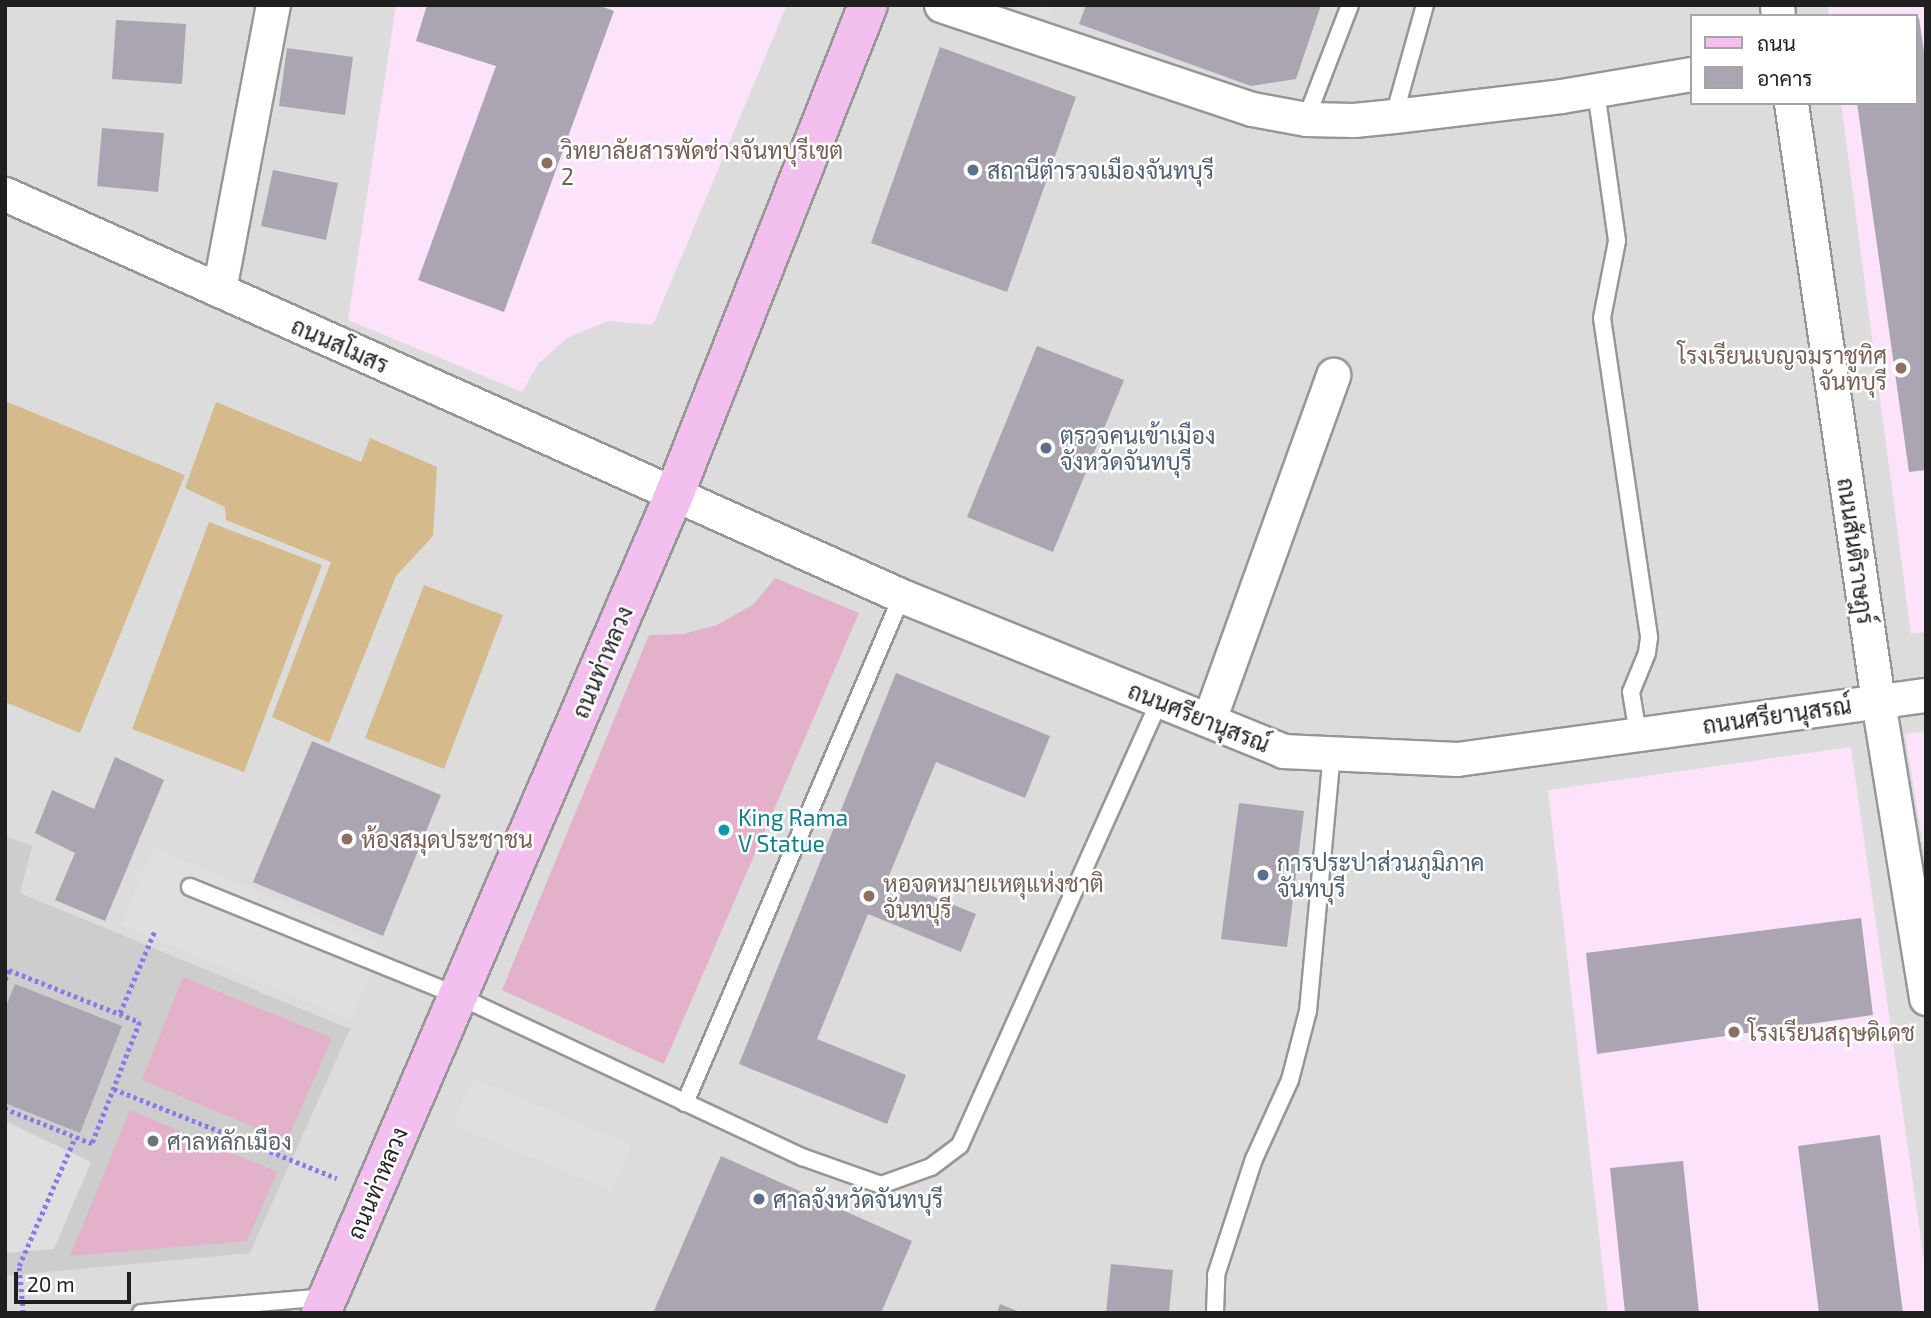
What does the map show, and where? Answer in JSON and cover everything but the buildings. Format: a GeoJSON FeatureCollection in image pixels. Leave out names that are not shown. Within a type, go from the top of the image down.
{"type":"FeatureCollection","features":[{"type":"Feature","properties":{"kind":"main road","name":"ถนนท่าหลวง"},"geometry":{"type":"LineString","coordinates":[[324,1305],[674,495],[868,5]]}},
{"type":"Feature","properties":{"kind":"street"},"geometry":{"type":"LineString","coordinates":[[219,290],[273,5]]}},
{"type":"Feature","properties":{"kind":"street"},"geometry":{"type":"LineString","coordinates":[[941,5],[1252,109],[1306,119],[1354,120],[1394,116],[1596,91],[1689,74]]}},
{"type":"Feature","properties":{"kind":"street","name":"ถนนสันติราษฎร์"},"geometry":{"type":"LineString","coordinates":[[1791,105],[1878,701],[1926,998]]}},
{"type":"Feature","properties":{"kind":"street","name":"ถนนสโมสร"},"geometry":{"type":"LineString","coordinates":[[5,194],[674,495]]}},
{"type":"Feature","properties":{"kind":"street"},"geometry":{"type":"LineString","coordinates":[[1209,720],[1333,375]]}},
{"type":"Feature","properties":{"kind":"street","name":"ถนนศรียานุสรณ์"},"geometry":{"type":"LineString","coordinates":[[674,495],[902,596],[1283,751],[1457,759],[1926,695]]}},
{"type":"Feature","properties":{"kind":"lane"},"geometry":{"type":"LineString","coordinates":[[1306,119],[1350,5]]}},
{"type":"Feature","properties":{"kind":"lane"},"geometry":{"type":"LineString","coordinates":[[1394,116],[1425,5]]}},
{"type":"Feature","properties":{"kind":"lane"},"geometry":{"type":"LineString","coordinates":[[1596,91],[1617,241],[1602,317],[1649,638],[1647,653],[1631,692],[1638,734]]}},
{"type":"Feature","properties":{"kind":"lane"},"geometry":{"type":"LineString","coordinates":[[685,1103],[902,596]]}},
{"type":"Feature","properties":{"kind":"lane"},"geometry":{"type":"LineString","coordinates":[[190,887],[458,996],[802,1157],[881,1185],[931,1167],[960,1145],[1160,701]]}},
{"type":"Feature","properties":{"kind":"lane"},"geometry":{"type":"LineString","coordinates":[[1215,1313],[1216,1275],[1254,1159],[1290,1080],[1308,1012],[1332,753]]}},
{"type":"Feature","properties":{"kind":"lane"},"geometry":{"type":"LineString","coordinates":[[141,1313],[324,1305]]}},
{"type":"Feature","properties":{"kind":"path"},"geometry":{"type":"LineString","coordinates":[[120,1013],[155,930]]}},
{"type":"Feature","properties":{"kind":"path"},"geometry":{"type":"LineString","coordinates":[[5,980],[9,970],[140,1022],[92,1144],[5,1109]]}},
{"type":"Feature","properties":{"kind":"path"},"geometry":{"type":"LineString","coordinates":[[114,1089],[373,1191]]}},
{"type":"Feature","properties":{"kind":"path"},"geometry":{"type":"LineString","coordinates":[[23,1313],[19,1266],[75,1138]]}},
{"type":"Feature","properties":{"kind":"shaded area"},"geometry":{"type":"Polygon","coordinates":[[[5,5],[1926,5],[1926,1313],[5,1313],[5,5]]]}},
{"type":"Feature","properties":{"kind":"shaded area","name":"วิทยาลัยสารพัดช่างจันทบุรีเขต 2"},"geometry":{"type":"Polygon","coordinates":[[[396,5],[787,5],[653,325],[608,321],[567,338],[539,363],[522,392],[348,320],[396,5]]]}},
{"type":"Feature","properties":{"kind":"shaded area"},"geometry":{"type":"Polygon","coordinates":[[[1009,5],[1053,5],[1048,20],[1009,5]]]}},
{"type":"Feature","properties":{"kind":"shaded area","name":"โรงเรียนเบญจมราชูทิศ จันทบุรี"},"geometry":{"type":"Polygon","coordinates":[[[1828,5],[1926,5],[1926,632],[1911,634],[1841,105],[1917,105],[1917,14],[1829,14],[1828,5]]]}},
{"type":"Feature","properties":{"kind":"shaded area"},"geometry":{"type":"Polygon","coordinates":[[[5,401],[185,475],[80,733],[5,702],[5,401]]]}},
{"type":"Feature","properties":{"kind":"shaded area"},"geometry":{"type":"Polygon","coordinates":[[[216,402],[361,462],[370,438],[437,467],[433,536],[396,576],[329,743],[272,717],[331,562],[226,520],[225,507],[185,488],[216,402]]]}},
{"type":"Feature","properties":{"kind":"shaded area"},"geometry":{"type":"Polygon","coordinates":[[[209,522],[322,565],[244,772],[132,729],[209,522]]]}},
{"type":"Feature","properties":{"kind":"shaded area"},"geometry":{"type":"Polygon","coordinates":[[[775,578],[859,613],[664,1064],[502,990],[649,635],[683,634],[717,625],[754,604],[775,578]]]}},
{"type":"Feature","properties":{"kind":"shaded area"},"geometry":{"type":"Polygon","coordinates":[[[424,585],[503,615],[444,769],[365,738],[424,585]]]}},
{"type":"Feature","properties":{"kind":"shaded area"},"geometry":{"type":"Polygon","coordinates":[[[1926,731],[1926,864],[1905,734],[1926,731]]]}},
{"type":"Feature","properties":{"kind":"shaded area","name":"โรงเรียนสฤษดิเดช"},"geometry":{"type":"Polygon","coordinates":[[[1851,747],[1926,1275],[1926,1313],[1608,1313],[1548,790],[1851,747]]]}},
{"type":"Feature","properties":{"kind":"shaded area","name":"ศาลหลักเมือง"},"geometry":{"type":"Polygon","coordinates":[[[5,836],[32,846],[20,893],[350,1029],[250,1253],[5,1276],[5,836]]]}},
{"type":"Feature","properties":{"kind":"shaded area"},"geometry":{"type":"Polygon","coordinates":[[[154,848],[383,944],[351,1020],[122,925],[154,848]]]}},
{"type":"Feature","properties":{"kind":"shaded area"},"geometry":{"type":"Polygon","coordinates":[[[183,977],[332,1038],[287,1141],[142,1080],[183,977]]]}},
{"type":"Feature","properties":{"kind":"shaded area"},"geometry":{"type":"Polygon","coordinates":[[[473,1078],[631,1145],[612,1191],[453,1125],[473,1078]]]}},
{"type":"Feature","properties":{"kind":"shaded area"},"geometry":{"type":"Polygon","coordinates":[[[130,1110],[277,1172],[247,1241],[70,1256],[130,1110]]]}},
{"type":"Feature","properties":{"kind":"shaded area"},"geometry":{"type":"Polygon","coordinates":[[[5,1121],[91,1162],[54,1249],[5,1253],[5,1121]]]}},
{"type":"Feature","properties":{"kind":"place","name":"วิทยาลัยสารพัดช่างจันทบุรีเขต 2"},"geometry":{"type":"Point","coordinates":[547,163]}},
{"type":"Feature","properties":{"kind":"place","name":"สถานีตำรวจเมืองจันทบุรี"},"geometry":{"type":"Point","coordinates":[973,170]}},
{"type":"Feature","properties":{"kind":"place","name":"โรงเรียนเบญจมราชูทิศ จันทบุรี"},"geometry":{"type":"Point","coordinates":[1901,368]}},
{"type":"Feature","properties":{"kind":"place","name":"ตรวจคนเข้าเมือง จังหวัดจันทบุรี"},"geometry":{"type":"Point","coordinates":[1046,448]}},
{"type":"Feature","properties":{"kind":"place","name":"King Rama V Statue"},"geometry":{"type":"Point","coordinates":[724,830]}},
{"type":"Feature","properties":{"kind":"place","name":"ห้องสมุดประชาชน"},"geometry":{"type":"Point","coordinates":[347,839]}},
{"type":"Feature","properties":{"kind":"place","name":"การประปาส่วนภูมิภาค จันทบุรี"},"geometry":{"type":"Point","coordinates":[1263,875]}},
{"type":"Feature","properties":{"kind":"place","name":"หอจดหมายเหตุแห่งชาติ จันทบุรี"},"geometry":{"type":"Point","coordinates":[869,896]}},
{"type":"Feature","properties":{"kind":"place","name":"โรงเรียนสฤษดิเดช"},"geometry":{"type":"Point","coordinates":[1734,1032]}},
{"type":"Feature","properties":{"kind":"place","name":"ศาลหลักเมือง"},"geometry":{"type":"Point","coordinates":[153,1141]}},
{"type":"Feature","properties":{"kind":"place","name":"ศาลจังหวัดจันทบุรี"},"geometry":{"type":"Point","coordinates":[759,1199]}}]}
